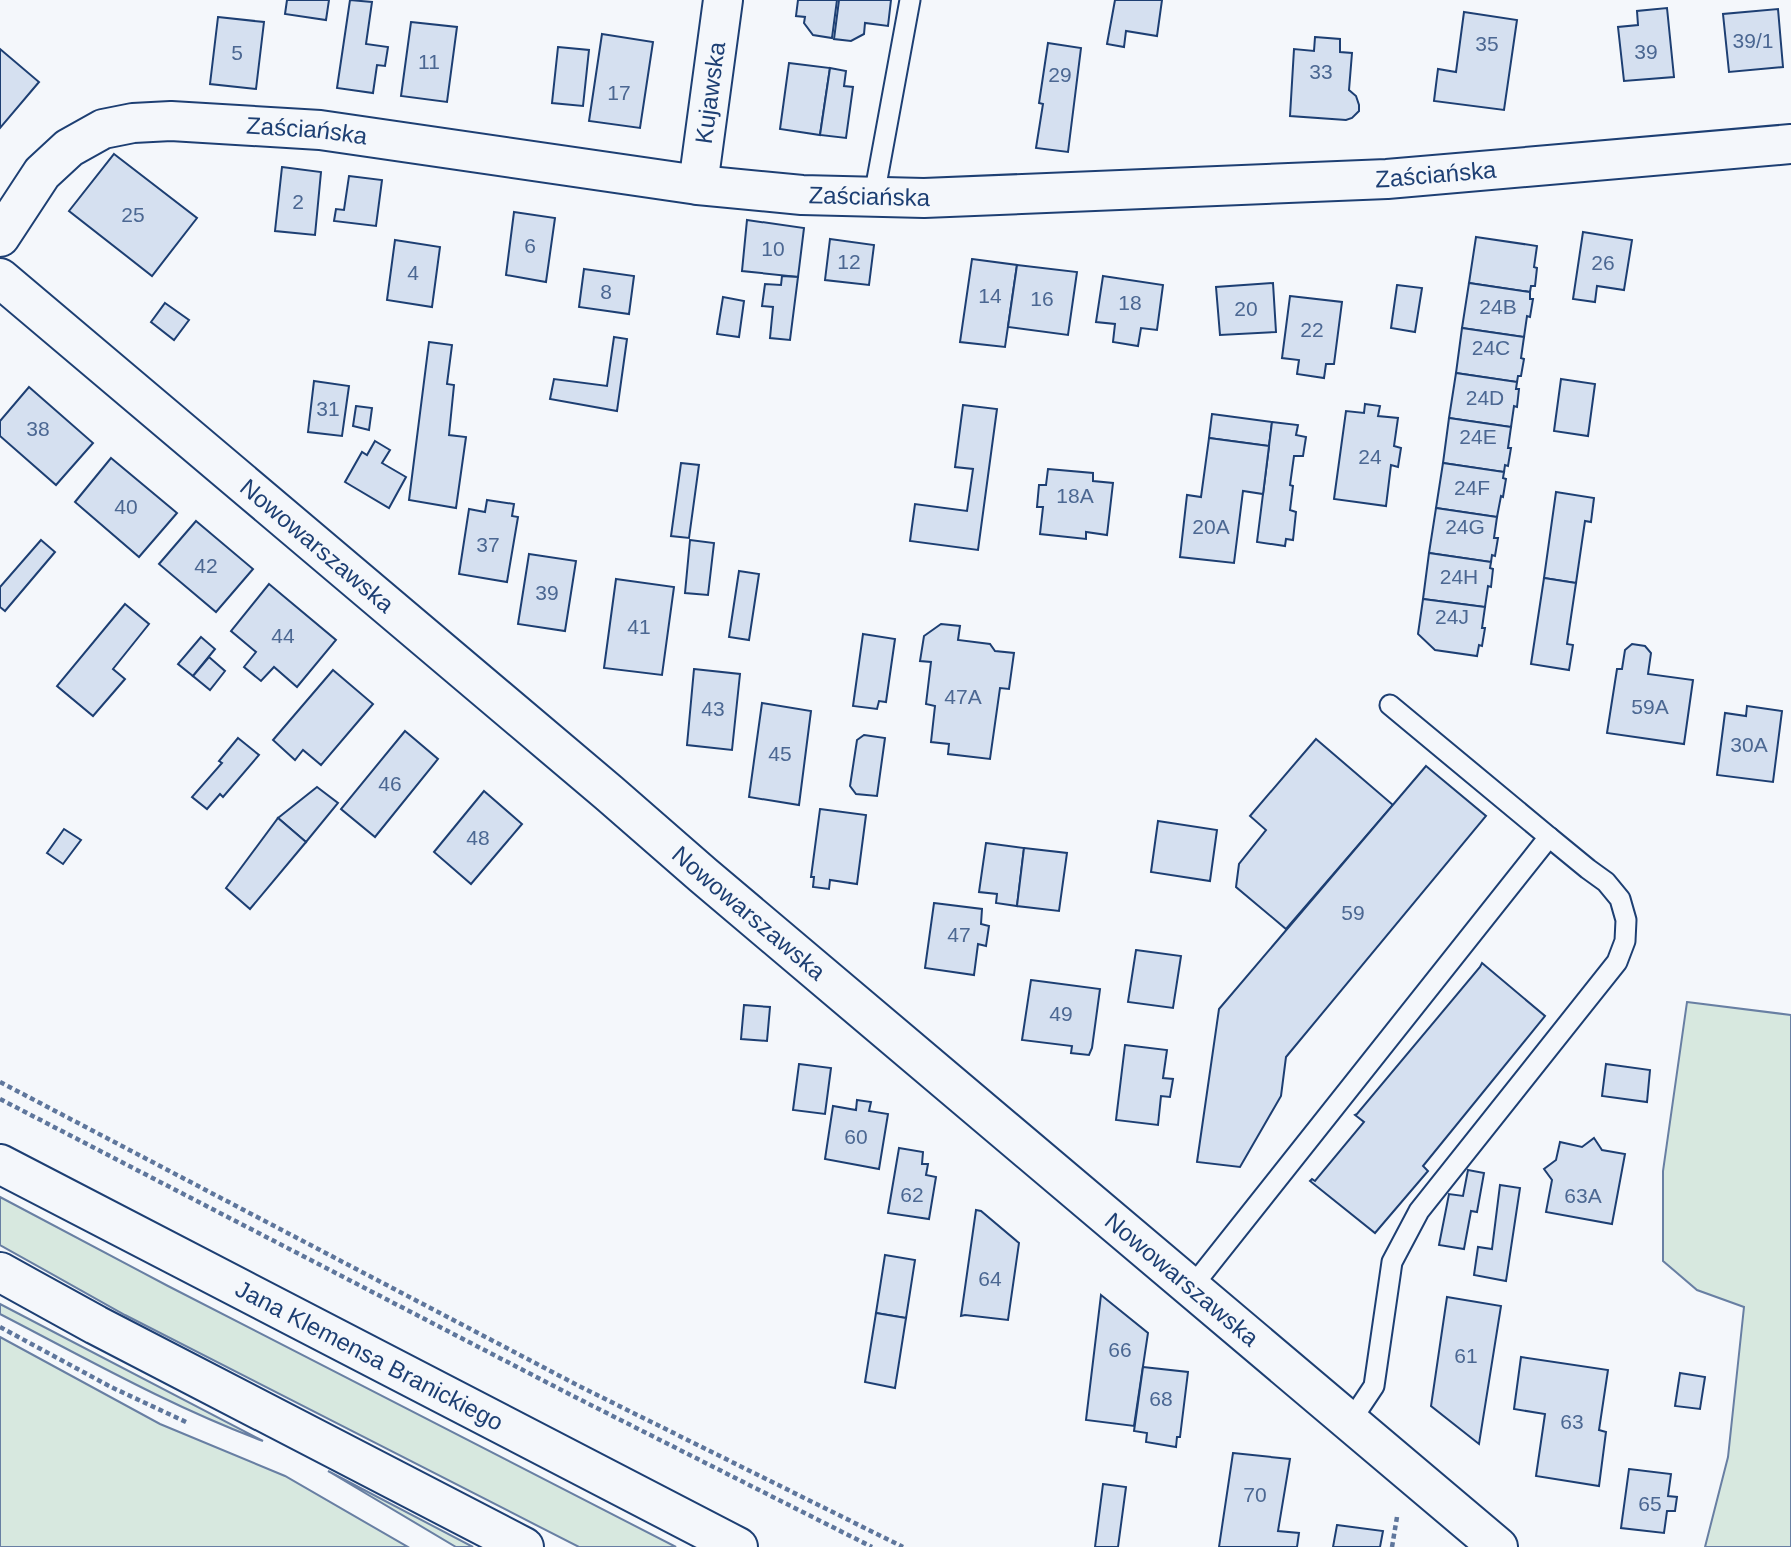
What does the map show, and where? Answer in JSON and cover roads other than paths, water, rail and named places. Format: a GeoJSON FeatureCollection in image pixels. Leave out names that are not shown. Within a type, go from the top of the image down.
{"type":"FeatureCollection","features":[{"type":"Feature","properties":{"kind":"street","name":"Kujawska"},"geometry":{"type":"LineString","coordinates":[[698,185],[723,0]]}},
{"type":"Feature","properties":{"kind":"street","name":"Zaściańska"},"geometry":{"type":"LineString","coordinates":[[0,237],[42,173],[69,148],[103,129],[133,123],[171,121],[320,130],[698,185],[802,195],[923,198],[1387,179],[1791,144]]}},
{"type":"Feature","properties":{"kind":"street","name":"Nowowarszawska"},"geometry":{"type":"LineString","coordinates":[[0,278],[1498,1547]]}},
{"type":"Feature","properties":{"kind":"street","name":"Jana Klemensa Branickiego"},"geometry":{"type":"LineString","coordinates":[[0,1164],[738,1547]]}},
{"type":"Feature","properties":{"kind":"street"},"geometry":{"type":"LineString","coordinates":[[0,1272],[96,1325],[524,1547]]}},
{"type":"Feature","properties":{"kind":"lane"},"geometry":{"type":"LineString","coordinates":[[874,196],[910,0]]}},
{"type":"Feature","properties":{"kind":"lane"},"geometry":{"type":"LineString","coordinates":[[1350,1422],[1374,1386],[1392,1262],[1419,1211],[1616,962],[1625,941],[1626,920],[1620,899],[1606,881],[1390,705]]}},
{"type":"Feature","properties":{"kind":"lane"},"geometry":{"type":"LineString","coordinates":[[1191,1288],[1549,837]]}}]}
